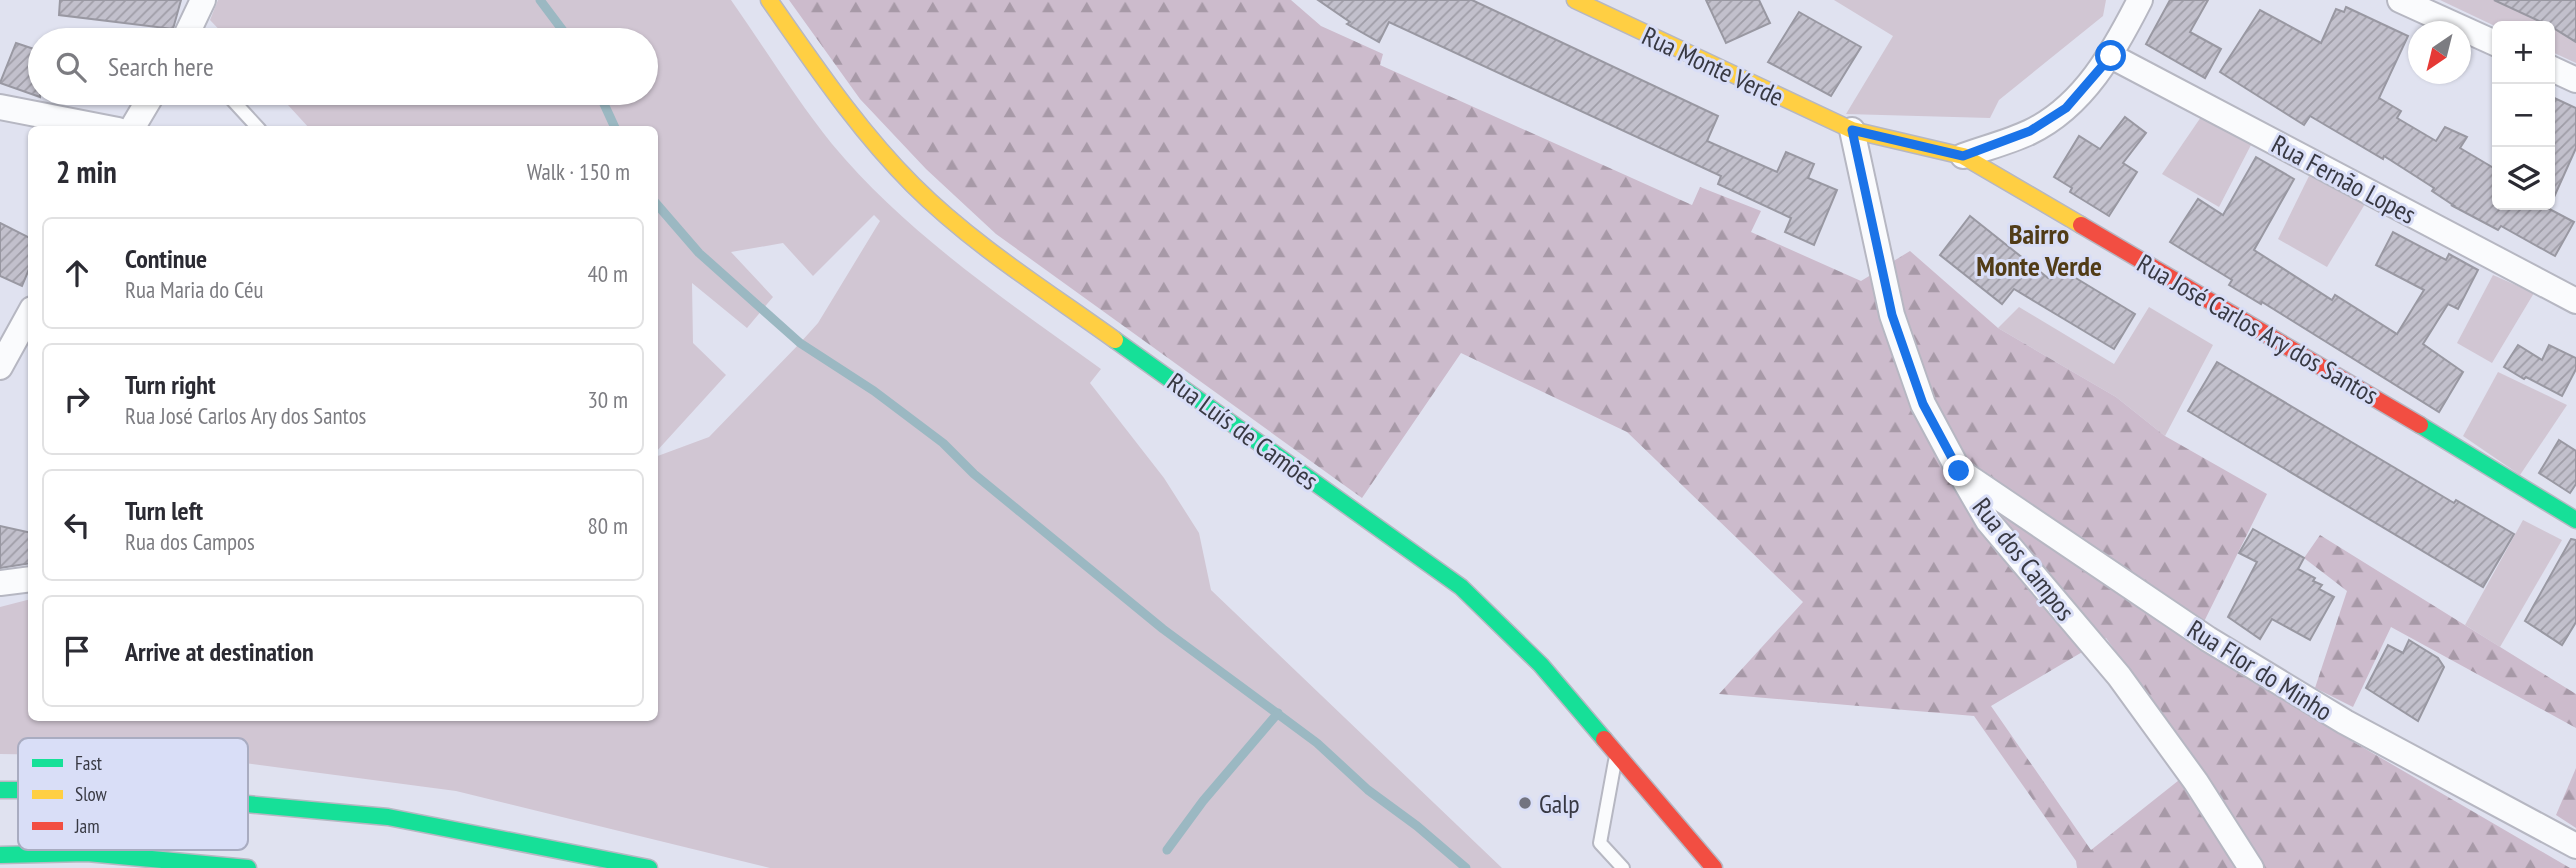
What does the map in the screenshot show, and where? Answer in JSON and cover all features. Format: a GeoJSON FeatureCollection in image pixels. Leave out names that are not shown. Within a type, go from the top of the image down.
{"type":"FeatureCollection","features":[{"type":"Feature","properties":{"kind":"main road","name":"Rua Luís de Camões"},"geometry":{"type":"LineString","coordinates":[[769,0],[852,117],[913,185],[976,240],[1461,587],[1541,665],[1714,868]]}},
{"type":"Feature","properties":{"kind":"main road","name":"Rua Monte Verde"},"geometry":{"type":"LineString","coordinates":[[1575,0],[1852,130]]}},
{"type":"Feature","properties":{"kind":"main road","name":"Rua José Carlos Ary dos Santos"},"geometry":{"type":"LineString","coordinates":[[1852,130],[1963,156],[2576,520]]}},
{"type":"Feature","properties":{"kind":"main road"},"geometry":{"type":"LineString","coordinates":[[0,790],[18,790]]}},
{"type":"Feature","properties":{"kind":"main road"},"geometry":{"type":"LineString","coordinates":[[248,804],[388,817],[649,868]]}},
{"type":"Feature","properties":{"kind":"main road"},"geometry":{"type":"LineString","coordinates":[[0,855],[87,853],[248,868]]}},
{"type":"Feature","properties":{"kind":"street"},"geometry":{"type":"LineString","coordinates":[[190,28],[204,0]]}},
{"type":"Feature","properties":{"kind":"street"},"geometry":{"type":"LineString","coordinates":[[1963,156],[2030,131],[2066,108],[2111,56],[2140,0]]}},
{"type":"Feature","properties":{"kind":"street"},"geometry":{"type":"LineString","coordinates":[[2400,0],[2492,42]]}},
{"type":"Feature","properties":{"kind":"street","name":"Rua Fernão Lopes"},"geometry":{"type":"LineString","coordinates":[[2111,56],[2576,301]]}},
{"type":"Feature","properties":{"kind":"street"},"geometry":{"type":"LineString","coordinates":[[2555,70],[2576,80]]}},
{"type":"Feature","properties":{"kind":"street"},"geometry":{"type":"LineString","coordinates":[[133,126],[146,105]]}},
{"type":"Feature","properties":{"kind":"street"},"geometry":{"type":"LineString","coordinates":[[0,107],[97,126]]}},
{"type":"Feature","properties":{"kind":"street","name":"Rua dos Campos"},"geometry":{"type":"LineString","coordinates":[[1852,130],[1892,315],[1923,404],[1959,471],[1988,521],[2119,676],[2196,782],[2251,868]]}},
{"type":"Feature","properties":{"kind":"street"},"geometry":{"type":"LineString","coordinates":[[0,367],[28,316]]}},
{"type":"Feature","properties":{"kind":"street","name":"Rua Flor do Minho"},"geometry":{"type":"LineString","coordinates":[[1959,471],[2208,639],[2322,709],[2576,846]]}},
{"type":"Feature","properties":{"kind":"street"},"geometry":{"type":"LineString","coordinates":[[0,583],[28,580]]}},
{"type":"Feature","properties":{"kind":"lane"},"geometry":{"type":"LineString","coordinates":[[237,105],[256,126]]}},
{"type":"Feature","properties":{"kind":"lane"},"geometry":{"type":"LineString","coordinates":[[1617,754],[1601,843],[1623,868]]}},
{"type":"Feature","properties":{"kind":"shaded area"},"geometry":{"type":"Polygon","coordinates":[[[218,0],[731,0],[832,144],[892,208],[959,265],[1101,369],[1090,383],[1164,478],[1199,533],[1211,590],[1502,868],[770,868],[456,791],[248,763],[248,738],[18,738],[18,754],[0,754],[0,607],[28,600],[28,721],[658,721],[658,456],[709,437],[800,343],[818,323],[880,221],[874,215],[813,276],[783,243],[731,252],[773,297],[747,328],[692,283],[693,343],[726,375],[658,450],[658,126],[307,126],[288,105],[658,105],[658,28],[218,28],[210,20],[218,0]]]}},
{"type":"Feature","properties":{"kind":"shaded area"},"geometry":{"type":"Polygon","coordinates":[[[1834,0],[2106,0],[2103,16],[1999,100],[1990,118],[1846,114],[1893,36],[1834,0]]]}},
{"type":"Feature","properties":{"kind":"shaded area"},"geometry":{"type":"Polygon","coordinates":[[[2440,0],[2576,0],[2576,63],[2555,53],[2555,21],[2492,21],[2492,25],[2440,0]]]}},
{"type":"Feature","properties":{"kind":"shaded area"},"geometry":{"type":"Polygon","coordinates":[[[2201,117],[2252,143],[2219,207],[2162,174],[2201,117]]]}},
{"type":"Feature","properties":{"kind":"shaded area"},"geometry":{"type":"Polygon","coordinates":[[[2309,176],[2365,204],[2327,267],[2278,239],[2309,176]]]}},
{"type":"Feature","properties":{"kind":"shaded area"},"geometry":{"type":"Polygon","coordinates":[[[2493,275],[2534,293],[2492,363],[2457,343],[2493,275]]]}},
{"type":"Feature","properties":{"kind":"shaded area"},"geometry":{"type":"Polygon","coordinates":[[[2019,307],[2114,364],[2149,307],[2213,345],[2165,436],[2116,397],[1998,328],[2019,307]]]}},
{"type":"Feature","properties":{"kind":"shaded area"},"geometry":{"type":"Polygon","coordinates":[[[2498,372],[2567,405],[2520,475],[2463,436],[2498,372]]]}},
{"type":"Feature","properties":{"kind":"shaded area"},"geometry":{"type":"Polygon","coordinates":[[[2523,520],[2562,540],[2500,647],[2465,625],[2523,520]]]}},
{"type":"Feature","properties":{"kind":"green space"},"geometry":{"type":"Polygon","coordinates":[[[789,0],[1291,0],[1321,26],[1383,54],[1380,65],[1692,205],[1700,187],[1761,211],[1751,232],[1861,281],[1910,251],[1998,328],[2116,397],[2165,436],[2267,494],[2193,644],[2357,744],[2570,868],[2077,868],[2076,861],[1974,716],[1719,694],[1803,602],[1627,432],[1461,353],[1362,498],[996,234],[926,169],[860,99],[789,0]],[[2106,638],[1991,706],[2091,850],[2198,765],[2106,638]]]}},
{"type":"Feature","properties":{"kind":"green space"},"geometry":{"type":"Polygon","coordinates":[[[2320,535],[2576,694],[2576,728],[2391,627],[2353,707],[2315,688],[2347,591],[2304,558],[2320,535]]]}},
{"type":"Feature","properties":{"kind":"green space"},"geometry":{"type":"Polygon","coordinates":[[[2576,768],[2576,828],[2556,815],[2576,768]]]}},
{"type":"Feature","properties":{"kind":"building"},"geometry":{"type":"Polygon","coordinates":[[[60,0],[181,0],[173,28],[59,15],[60,0]]]}},
{"type":"Feature","properties":{"kind":"building"},"geometry":{"type":"Polygon","coordinates":[[[1318,0],[1472,0],[1718,116],[1707,141],[1777,172],[1786,152],[1814,164],[1808,178],[1837,190],[1814,245],[1785,232],[1791,218],[1718,184],[1721,176],[1389,22],[1379,42],[1347,24],[1350,22],[1318,0]]]}},
{"type":"Feature","properties":{"kind":"building"},"geometry":{"type":"Polygon","coordinates":[[[1706,0],[1759,0],[1770,23],[1726,43],[1706,0]]]}},
{"type":"Feature","properties":{"kind":"building"},"geometry":{"type":"Polygon","coordinates":[[[2170,0],[2208,0],[2190,32],[2221,49],[2205,78],[2146,44],[2170,0]]]}},
{"type":"Feature","properties":{"kind":"building"},"geometry":{"type":"Polygon","coordinates":[[[2494,0],[2576,0],[2576,42],[2555,29],[2555,21],[2539,21],[2494,0]]]}},
{"type":"Feature","properties":{"kind":"building"},"geometry":{"type":"Polygon","coordinates":[[[2346,7],[2408,36],[2379,98],[2401,111],[2397,118],[2436,141],[2445,127],[2467,137],[2460,148],[2492,167],[2492,210],[2551,210],[2574,222],[2555,256],[2501,226],[2498,230],[2451,205],[2432,191],[2434,188],[2384,156],[2383,159],[2310,116],[2304,125],[2220,72],[2260,10],[2321,43],[2336,9],[2344,12],[2346,7]]]}},
{"type":"Feature","properties":{"kind":"building"},"geometry":{"type":"Polygon","coordinates":[[[1799,12],[1861,47],[1831,96],[1768,62],[1799,12]]]}},
{"type":"Feature","properties":{"kind":"building"},"geometry":{"type":"Polygon","coordinates":[[[16,43],[28,47],[28,93],[0,83],[16,43]]]}},
{"type":"Feature","properties":{"kind":"building"},"geometry":{"type":"Polygon","coordinates":[[[2555,98],[2576,108],[2576,148],[2555,195],[2555,98]]]}},
{"type":"Feature","properties":{"kind":"building"},"geometry":{"type":"Polygon","coordinates":[[[2125,117],[2146,133],[2123,163],[2137,172],[2109,216],[2070,192],[2072,188],[2054,177],[2079,136],[2100,149],[2125,117]]]}},
{"type":"Feature","properties":{"kind":"building"},"geometry":{"type":"Polygon","coordinates":[[[2256,157],[2294,179],[2254,250],[2332,300],[2335,295],[2397,334],[2424,290],[2376,265],[2393,232],[2446,260],[2449,254],[2478,270],[2458,309],[2448,304],[2423,344],[2463,372],[2439,412],[2262,302],[2261,304],[2229,285],[2232,280],[2170,242],[2198,199],[2223,215],[2256,157]]]}},
{"type":"Feature","properties":{"kind":"building"},"geometry":{"type":"Polygon","coordinates":[[[1970,216],[2048,278],[2056,266],[2135,314],[2114,349],[2014,289],[2002,304],[1940,255],[1970,216]]]}},
{"type":"Feature","properties":{"kind":"building"},"geometry":{"type":"Polygon","coordinates":[[[0,223],[28,237],[28,272],[22,286],[0,276],[0,223]]]}},
{"type":"Feature","properties":{"kind":"building"},"geometry":{"type":"Polygon","coordinates":[[[2518,345],[2542,360],[2549,345],[2576,358],[2576,369],[2562,396],[2504,367],[2518,345]]]}},
{"type":"Feature","properties":{"kind":"building"},"geometry":{"type":"Polygon","coordinates":[[[2217,362],[2454,503],[2456,500],[2514,534],[2483,587],[2188,411],[2217,362]]]}},
{"type":"Feature","properties":{"kind":"building"},"geometry":{"type":"Polygon","coordinates":[[[2559,440],[2576,451],[2576,484],[2570,493],[2539,473],[2559,440]]]}},
{"type":"Feature","properties":{"kind":"building"},"geometry":{"type":"Polygon","coordinates":[[[0,526],[28,532],[28,564],[0,568],[0,526]]]}},
{"type":"Feature","properties":{"kind":"building"},"geometry":{"type":"Polygon","coordinates":[[[2253,529],[2304,558],[2298,569],[2315,578],[2313,581],[2322,585],[2319,589],[2334,597],[2310,640],[2272,619],[2260,639],[2228,617],[2257,562],[2239,553],[2253,529]]]}},
{"type":"Feature","properties":{"kind":"building"},"geometry":{"type":"Polygon","coordinates":[[[2571,539],[2576,540],[2576,622],[2562,645],[2525,621],[2571,539]]]}},
{"type":"Feature","properties":{"kind":"building"},"geometry":{"type":"Polygon","coordinates":[[[2409,640],[2438,658],[2444,667],[2418,721],[2366,688],[2388,645],[2403,653],[2409,640]]]}},
{"type":"Feature","properties":{"kind":"waterway"},"geometry":{"type":"LineString","coordinates":[[540,0],[561,28]]}},
{"type":"Feature","properties":{"kind":"waterway"},"geometry":{"type":"LineString","coordinates":[[605,105],[614,126]]}},
{"type":"Feature","properties":{"kind":"waterway"},"geometry":{"type":"LineString","coordinates":[[658,206],[699,253],[800,343],[874,391],[943,443],[974,474],[1163,629],[1317,743],[1368,790],[1417,826],[1466,868]]}},
{"type":"Feature","properties":{"kind":"waterway"},"geometry":{"type":"LineString","coordinates":[[1167,850],[1203,801],[1278,713]]}},
{"type":"Feature","properties":{"kind":"traffic: fast"},"geometry":{"type":"LineString","coordinates":[[1115,340],[1461,587],[1541,665],[1604,739]]}},
{"type":"Feature","properties":{"kind":"traffic: fast"},"geometry":{"type":"LineString","coordinates":[[2420,425],[2576,520]]}},
{"type":"Feature","properties":{"kind":"traffic: fast"},"geometry":{"type":"LineString","coordinates":[[0,790],[18,790]]}},
{"type":"Feature","properties":{"kind":"traffic: fast"},"geometry":{"type":"LineString","coordinates":[[248,804],[388,817],[649,868]]}},
{"type":"Feature","properties":{"kind":"traffic: fast"},"geometry":{"type":"LineString","coordinates":[[0,855],[87,853],[248,868]]}},
{"type":"Feature","properties":{"kind":"traffic: slow"},"geometry":{"type":"LineString","coordinates":[[769,0],[855,119],[913,185],[960,228],[1115,340]]}},
{"type":"Feature","properties":{"kind":"traffic: slow"},"geometry":{"type":"LineString","coordinates":[[1575,0],[1852,130],[1963,156],[2081,225]]}},
{"type":"Feature","properties":{"kind":"traffic: jam"},"geometry":{"type":"LineString","coordinates":[[2081,225],[2420,425]]}},
{"type":"Feature","properties":{"kind":"traffic: jam"},"geometry":{"type":"LineString","coordinates":[[1604,739],[1714,868]]}},
{"type":"Feature","properties":{"kind":"place","name":"Galp"},"geometry":{"type":"Point","coordinates":[1525,803]}},
{"type":"Feature","properties":{"kind":"district","name":"Bairro Monte Verde"},"geometry":{"type":"Point","coordinates":[2039,249]}},
{"type":"Feature","properties":{"kind":"route"},"geometry":{"type":"LineString","coordinates":[[1959,471],[1923,404],[1892,315],[1852,130],[1963,156],[2030,131],[2066,108],[2111,56]]}}]}
